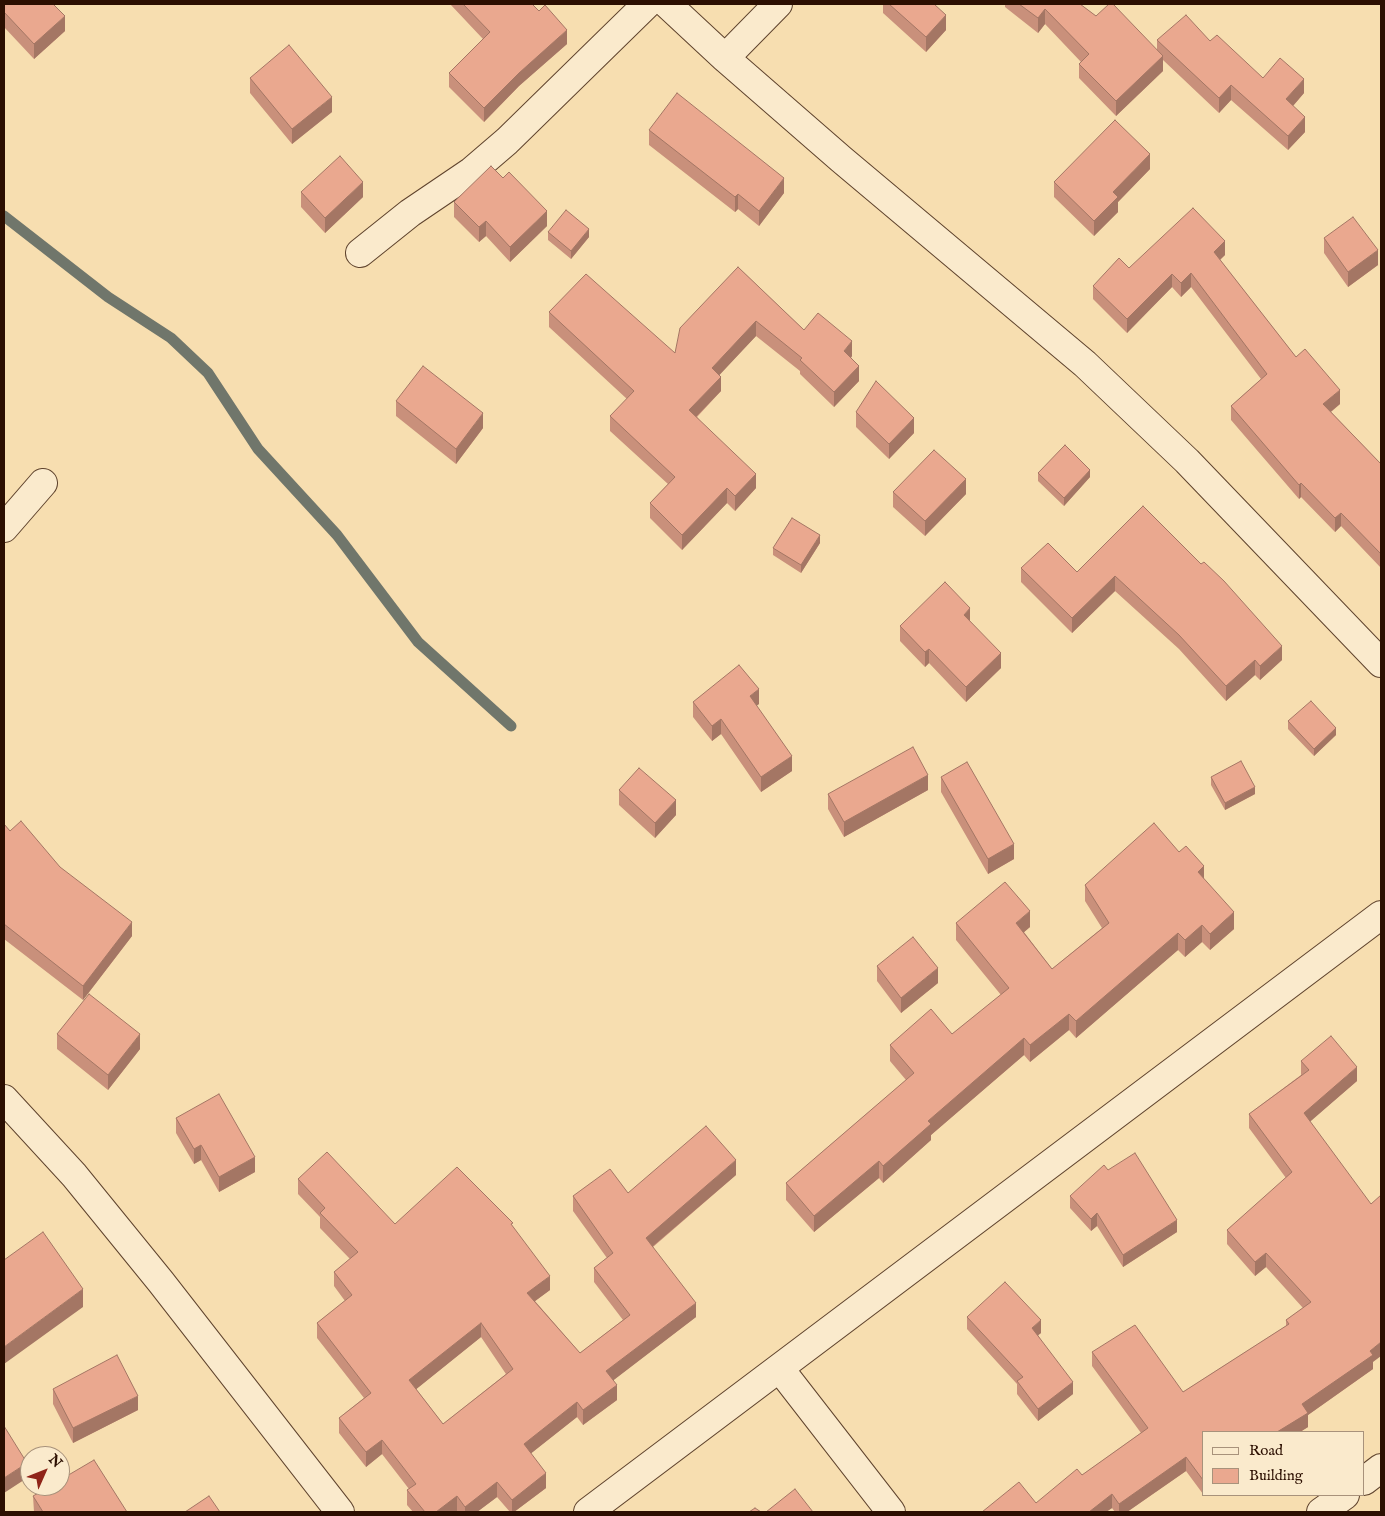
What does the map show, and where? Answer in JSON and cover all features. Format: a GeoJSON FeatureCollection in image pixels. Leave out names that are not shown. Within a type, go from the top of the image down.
{"type":"FeatureCollection","features":[{"type":"Feature","properties":{"kind":"street"},"geometry":{"type":"LineString","coordinates":[[360,253],[410,213],[472,171],[507,141],[647,4]]}},
{"type":"Feature","properties":{"kind":"street"},"geometry":{"type":"LineString","coordinates":[[667,4],[725,58],[841,159],[1085,364],[1187,460],[1381,663]]}},
{"type":"Feature","properties":{"kind":"street"},"geometry":{"type":"LineString","coordinates":[[725,58],[778,4]]}},
{"type":"Feature","properties":{"kind":"street"},"geometry":{"type":"LineString","coordinates":[[4,528],[43,483]]}},
{"type":"Feature","properties":{"kind":"street"},"geometry":{"type":"LineString","coordinates":[[588,1512],[1381,915]]}},
{"type":"Feature","properties":{"kind":"street"},"geometry":{"type":"LineString","coordinates":[[4,1100],[74,1176],[161,1282],[340,1512]]}},
{"type":"Feature","properties":{"kind":"street"},"geometry":{"type":"LineString","coordinates":[[780,1369],[891,1512]]}},
{"type":"Feature","properties":{"kind":"street"},"geometry":{"type":"LineString","coordinates":[[1365,1479],[1381,1468]]}},
{"type":"Feature","properties":{"kind":"street"},"geometry":{"type":"LineString","coordinates":[[1321,1512],[1343,1496]]}},
{"type":"Feature","properties":{"kind":"building"},"geometry":{"type":"Polygon","coordinates":[[[4,4],[53,4],[65,16],[34,44],[4,12],[4,4]]]}},
{"type":"Feature","properties":{"kind":"building"},"geometry":{"type":"Polygon","coordinates":[[[463,4],[532,4],[539,11],[545,5],[567,30],[519,73],[484,108],[449,73],[490,32],[463,4]]]}},
{"type":"Feature","properties":{"kind":"building"},"geometry":{"type":"Polygon","coordinates":[[[889,4],[934,4],[946,15],[926,37],[889,4]]]}},
{"type":"Feature","properties":{"kind":"building"},"geometry":{"type":"Polygon","coordinates":[[[1019,4],[1080,4],[1096,16],[1109,4],[1113,4],[1163,56],[1116,101],[1079,64],[1089,54],[1045,9],[1038,18],[1019,4]]]}},
{"type":"Feature","properties":{"kind":"building"},"geometry":{"type":"Polygon","coordinates":[[[1186,15],[1210,41],[1217,35],[1263,78],[1280,58],[1304,79],[1286,99],[1305,117],[1288,136],[1231,85],[1219,98],[1157,40],[1186,15]]]}},
{"type":"Feature","properties":{"kind":"building"},"geometry":{"type":"Polygon","coordinates":[[[289,45],[332,97],[292,129],[250,78],[289,45]]]}},
{"type":"Feature","properties":{"kind":"building"},"geometry":{"type":"Polygon","coordinates":[[[677,93],[784,178],[759,211],[738,194],[735,197],[649,130],[677,93]]]}},
{"type":"Feature","properties":{"kind":"building"},"geometry":{"type":"Polygon","coordinates":[[[1115,120],[1150,154],[1113,192],[1118,197],[1094,221],[1054,182],[1115,120]]]}},
{"type":"Feature","properties":{"kind":"building"},"geometry":{"type":"Polygon","coordinates":[[[340,156],[363,182],[325,218],[301,192],[340,156]]]}},
{"type":"Feature","properties":{"kind":"building"},"geometry":{"type":"Polygon","coordinates":[[[491,166],[503,178],[509,172],[547,211],[510,247],[486,221],[479,227],[454,202],[491,166]]]}},
{"type":"Feature","properties":{"kind":"building"},"geometry":{"type":"Polygon","coordinates":[[[1193,208],[1225,241],[1214,252],[1296,357],[1305,349],[1340,390],[1323,404],[1381,464],[1381,554],[1341,513],[1335,518],[1301,483],[1299,485],[1231,406],[1267,374],[1191,273],[1181,283],[1172,274],[1127,319],[1093,286],[1119,258],[1129,268],[1193,208]]]}},
{"type":"Feature","properties":{"kind":"building"},"geometry":{"type":"Polygon","coordinates":[[[566,210],[589,229],[571,251],[548,232],[566,210]]]}},
{"type":"Feature","properties":{"kind":"building"},"geometry":{"type":"Polygon","coordinates":[[[1353,217],[1378,250],[1348,272],[1324,238],[1353,217]]]}},
{"type":"Feature","properties":{"kind":"building"},"geometry":{"type":"Polygon","coordinates":[[[738,267],[804,330],[818,313],[852,341],[844,351],[859,366],[834,392],[800,360],[802,358],[756,321],[712,368],[721,377],[689,410],[756,474],[735,496],[727,488],[682,535],[650,503],[675,477],[610,416],[634,391],[549,312],[586,274],[675,353],[680,328],[738,267]]]}},
{"type":"Feature","properties":{"kind":"building"},"geometry":{"type":"Polygon","coordinates":[[[423,366],[483,413],[456,449],[396,401],[423,366]]]}},
{"type":"Feature","properties":{"kind":"building"},"geometry":{"type":"Polygon","coordinates":[[[876,381],[914,418],[889,444],[856,412],[876,381]]]}},
{"type":"Feature","properties":{"kind":"building"},"geometry":{"type":"Polygon","coordinates":[[[1065,445],[1090,470],[1064,498],[1038,473],[1065,445]]]}},
{"type":"Feature","properties":{"kind":"building"},"geometry":{"type":"Polygon","coordinates":[[[934,450],[966,479],[925,521],[893,492],[934,450]]]}},
{"type":"Feature","properties":{"kind":"building"},"geometry":{"type":"Polygon","coordinates":[[[1143,506],[1201,564],[1204,562],[1224,581],[1282,646],[1260,666],[1255,660],[1226,686],[1179,635],[1115,576],[1072,618],[1021,568],[1048,543],[1077,572],[1143,506]]]}},
{"type":"Feature","properties":{"kind":"building"},"geometry":{"type":"Polygon","coordinates":[[[792,518],[820,535],[801,565],[773,548],[792,518]]]}},
{"type":"Feature","properties":{"kind":"building"},"geometry":{"type":"Polygon","coordinates":[[[945,582],[970,608],[964,615],[1001,653],[966,687],[929,649],[925,652],[900,626],[945,582]]]}},
{"type":"Feature","properties":{"kind":"building"},"geometry":{"type":"Polygon","coordinates":[[[739,665],[759,689],[750,696],[792,756],[761,777],[721,719],[712,726],[693,702],[739,665]]]}},
{"type":"Feature","properties":{"kind":"building"},"geometry":{"type":"Polygon","coordinates":[[[1311,701],[1336,728],[1314,749],[1288,721],[1311,701]]]}},
{"type":"Feature","properties":{"kind":"building"},"geometry":{"type":"Polygon","coordinates":[[[913,747],[928,775],[844,822],[828,794],[913,747]]]}},
{"type":"Feature","properties":{"kind":"building"},"geometry":{"type":"Polygon","coordinates":[[[1241,761],[1255,787],[1225,803],[1211,777],[1241,761]]]}},
{"type":"Feature","properties":{"kind":"building"},"geometry":{"type":"Polygon","coordinates":[[[967,762],[1014,844],[988,859],[941,777],[967,762]]]}},
{"type":"Feature","properties":{"kind":"building"},"geometry":{"type":"Polygon","coordinates":[[[639,768],[676,800],[655,823],[619,790],[639,768]]]}},
{"type":"Feature","properties":{"kind":"building"},"geometry":{"type":"Polygon","coordinates":[[[21,821],[60,867],[132,922],[83,986],[4,924],[4,824],[10,831],[21,821]]]}},
{"type":"Feature","properties":{"kind":"building"},"geometry":{"type":"Polygon","coordinates":[[[1154,823],[1179,852],[1186,846],[1204,866],[1198,872],[1234,912],[1210,934],[1202,925],[1185,940],[1178,933],[1076,1021],[1069,1014],[1030,1045],[1024,1038],[928,1121],[931,1124],[883,1166],[879,1161],[814,1216],[786,1183],[914,1073],[890,1045],[931,1009],[952,1034],[1009,988],[956,923],[1005,882],[1030,911],[1016,923],[1052,969],[1109,923],[1085,885],[1154,823]]]}},
{"type":"Feature","properties":{"kind":"building"},"geometry":{"type":"Polygon","coordinates":[[[913,937],[938,968],[901,998],[877,966],[913,937]]]}},
{"type":"Feature","properties":{"kind":"building"},"geometry":{"type":"Polygon","coordinates":[[[89,994],[140,1034],[108,1075],[57,1034],[89,994]]]}},
{"type":"Feature","properties":{"kind":"building"},"geometry":{"type":"Polygon","coordinates":[[[1331,1036],[1357,1067],[1304,1113],[1371,1204],[1381,1195],[1381,1342],[1370,1351],[1373,1355],[1302,1404],[1308,1413],[1279,1431],[1202,1431],[1202,1479],[1186,1457],[1119,1504],[1112,1494],[1089,1512],[982,1512],[1019,1482],[1036,1503],[1077,1469],[1082,1475],[1148,1428],[1092,1352],[1135,1325],[1183,1392],[1289,1324],[1286,1320],[1311,1302],[1266,1253],[1255,1262],[1227,1230],[1292,1172],[1249,1114],[1309,1070],[1301,1061],[1331,1036]]]}},
{"type":"Feature","properties":{"kind":"building"},"geometry":{"type":"Polygon","coordinates":[[[219,1094],[255,1157],[219,1177],[201,1145],[194,1149],[176,1118],[219,1094]]]}},
{"type":"Feature","properties":{"kind":"building"},"geometry":{"type":"Polygon","coordinates":[[[706,1126],[736,1160],[646,1238],[696,1303],[606,1371],[617,1385],[583,1410],[577,1402],[524,1444],[546,1473],[512,1500],[497,1482],[465,1507],[457,1496],[436,1512],[425,1512],[407,1490],[416,1484],[382,1440],[366,1452],[339,1418],[371,1393],[317,1323],[352,1295],[334,1272],[358,1252],[320,1213],[325,1208],[298,1179],[327,1152],[395,1224],[457,1167],[513,1223],[511,1224],[550,1276],[527,1293],[580,1353],[630,1315],[594,1268],[613,1253],[573,1196],[610,1169],[628,1193],[706,1126]],[[481,1323],[409,1380],[443,1424],[513,1369],[481,1323]]]}},
{"type":"Feature","properties":{"kind":"building"},"geometry":{"type":"Polygon","coordinates":[[[1135,1153],[1177,1220],[1123,1255],[1097,1213],[1091,1219],[1070,1196],[1104,1165],[1108,1170],[1135,1153]]]}},
{"type":"Feature","properties":{"kind":"building"},"geometry":{"type":"Polygon","coordinates":[[[43,1232],[83,1289],[4,1347],[4,1260],[43,1232]]]}},
{"type":"Feature","properties":{"kind":"building"},"geometry":{"type":"Polygon","coordinates":[[[1005,1282],[1041,1320],[1032,1328],[1073,1382],[1038,1409],[1017,1381],[1023,1377],[967,1317],[1005,1282]]]}},
{"type":"Feature","properties":{"kind":"building"},"geometry":{"type":"Polygon","coordinates":[[[117,1355],[138,1396],[73,1428],[53,1389],[117,1355]]]}},
{"type":"Feature","properties":{"kind":"building"},"geometry":{"type":"Polygon","coordinates":[[[4,1426],[20,1452],[20,1468],[4,1478],[4,1426]]]}},
{"type":"Feature","properties":{"kind":"building"},"geometry":{"type":"Polygon","coordinates":[[[94,1460],[127,1512],[43,1512],[33,1496],[70,1496],[70,1474],[94,1460]]]}},
{"type":"Feature","properties":{"kind":"building"},"geometry":{"type":"Polygon","coordinates":[[[795,1489],[813,1512],[766,1512],[795,1489]]]}},
{"type":"Feature","properties":{"kind":"building"},"geometry":{"type":"Polygon","coordinates":[[[209,1496],[220,1512],[185,1512],[209,1496]]]}},
{"type":"Feature","properties":{"kind":"building"},"geometry":{"type":"Polygon","coordinates":[[[755,1508],[761,1512],[749,1512],[755,1508]]]}},
{"type":"Feature","properties":{"kind":"waterway"},"geometry":{"type":"LineString","coordinates":[[4,216],[108,297],[171,338],[208,373],[258,449],[337,535],[418,642],[511,726]]}}]}
